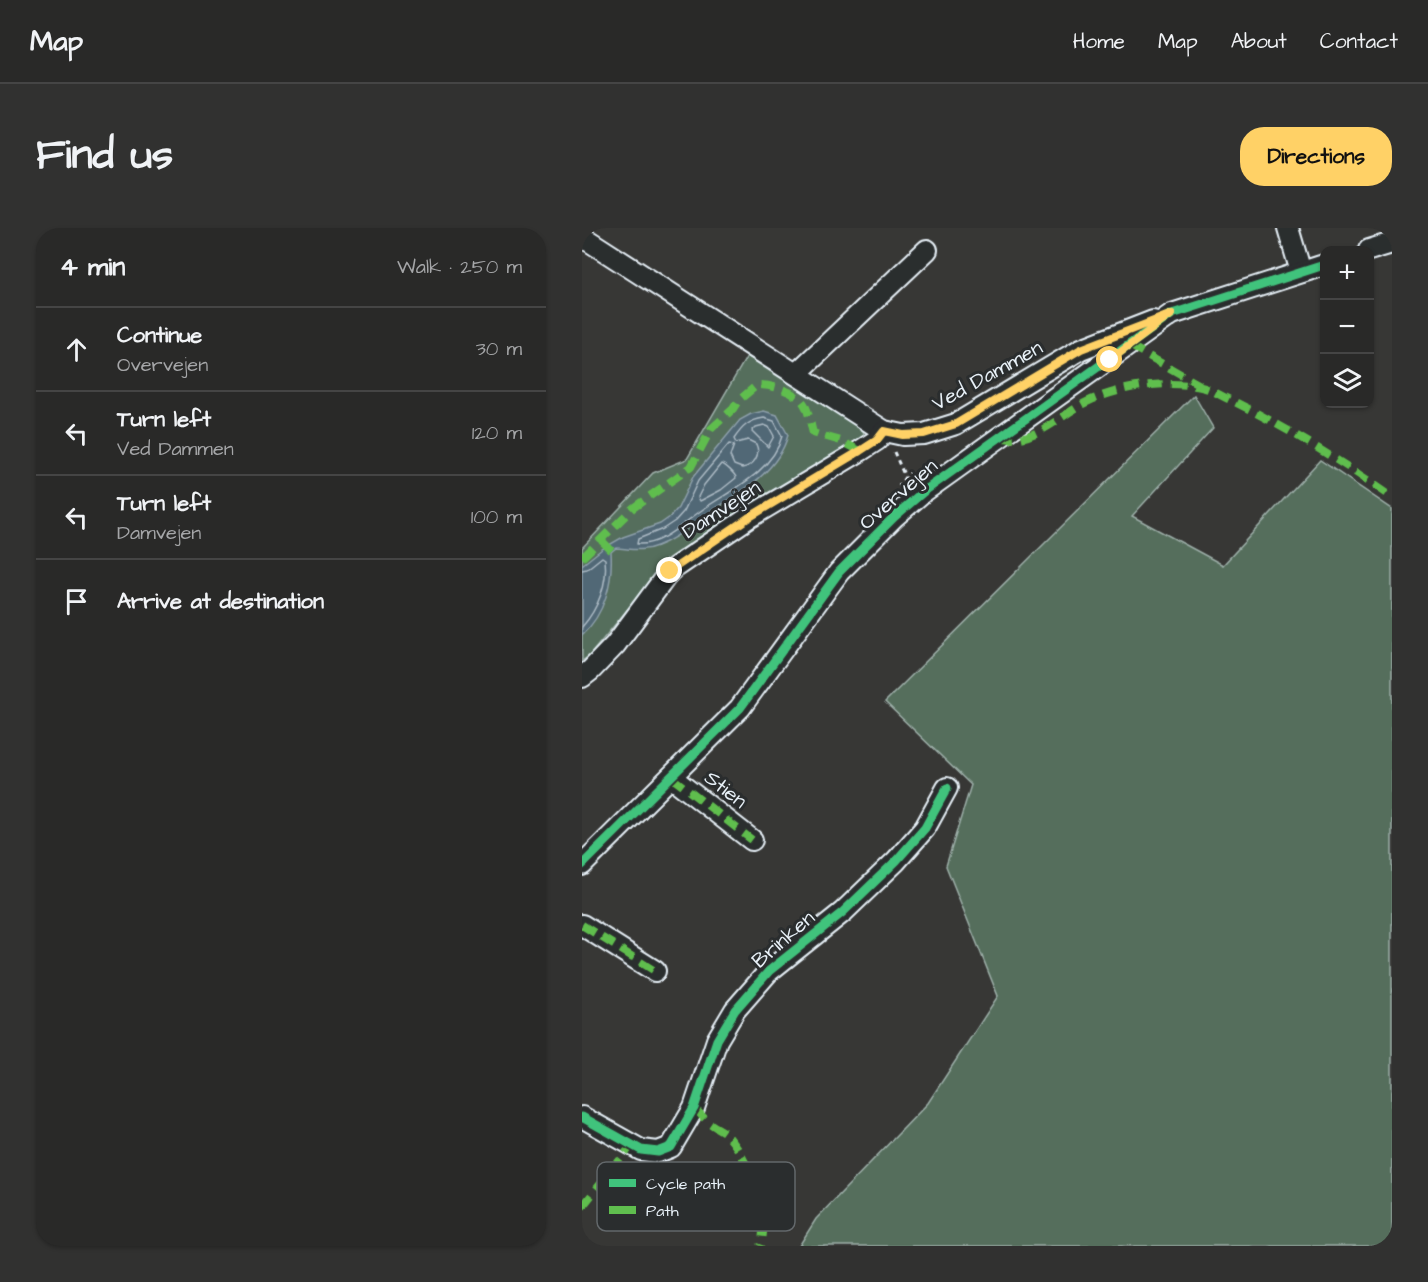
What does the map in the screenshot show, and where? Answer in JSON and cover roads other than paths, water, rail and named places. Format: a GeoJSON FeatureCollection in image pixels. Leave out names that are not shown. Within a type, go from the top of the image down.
{"type":"FeatureCollection","features":[{"type":"Feature","properties":{"kind":"street"},"geometry":{"type":"LineString","coordinates":[[1288,228],[1301,272]]}},
{"type":"Feature","properties":{"kind":"street","name":"Ved Dammen"},"geometry":{"type":"LineString","coordinates":[[590,240],[884,431],[903,435],[924,434],[956,424],[1081,349],[1172,314]]}},
{"type":"Feature","properties":{"kind":"street"},"geometry":{"type":"LineString","coordinates":[[1374,248],[1392,243]]}},
{"type":"Feature","properties":{"kind":"street"},"geometry":{"type":"LineString","coordinates":[[796,374],[927,250]]}},
{"type":"Feature","properties":{"kind":"street","name":"Overvejen"},"geometry":{"type":"LineString","coordinates":[[582,865],[740,708],[839,572],[894,517],[923,492],[1172,314],[1320,266]]}},
{"type":"Feature","properties":{"kind":"street","name":"Damvejen"},"geometry":{"type":"LineString","coordinates":[[582,677],[615,645],[670,571],[748,518],[877,440],[884,431]]}},
{"type":"Feature","properties":{"kind":"street","name":"Stien"},"geometry":{"type":"LineString","coordinates":[[671,777],[752,840]]}},
{"type":"Feature","properties":{"kind":"street","name":"Brinken"},"geometry":{"type":"LineString","coordinates":[[582,1117],[640,1150],[658,1152],[671,1147],[694,1108],[717,1040],[735,1010],[769,971],[843,912],[896,861],[925,828],[947,788]]}},
{"type":"Feature","properties":{"kind":"street"},"geometry":{"type":"LineString","coordinates":[[582,925],[655,971]]}},
{"type":"Feature","properties":{"kind":"water"},"geometry":{"type":"Polygon","coordinates":[[[764,411],[777,415],[788,435],[775,461],[744,490],[671,540],[647,549],[616,548],[611,552],[611,575],[606,597],[597,617],[582,635],[582,565],[602,549],[623,537],[660,524],[670,517],[678,508],[693,477],[740,420],[764,411]]]}}]}
